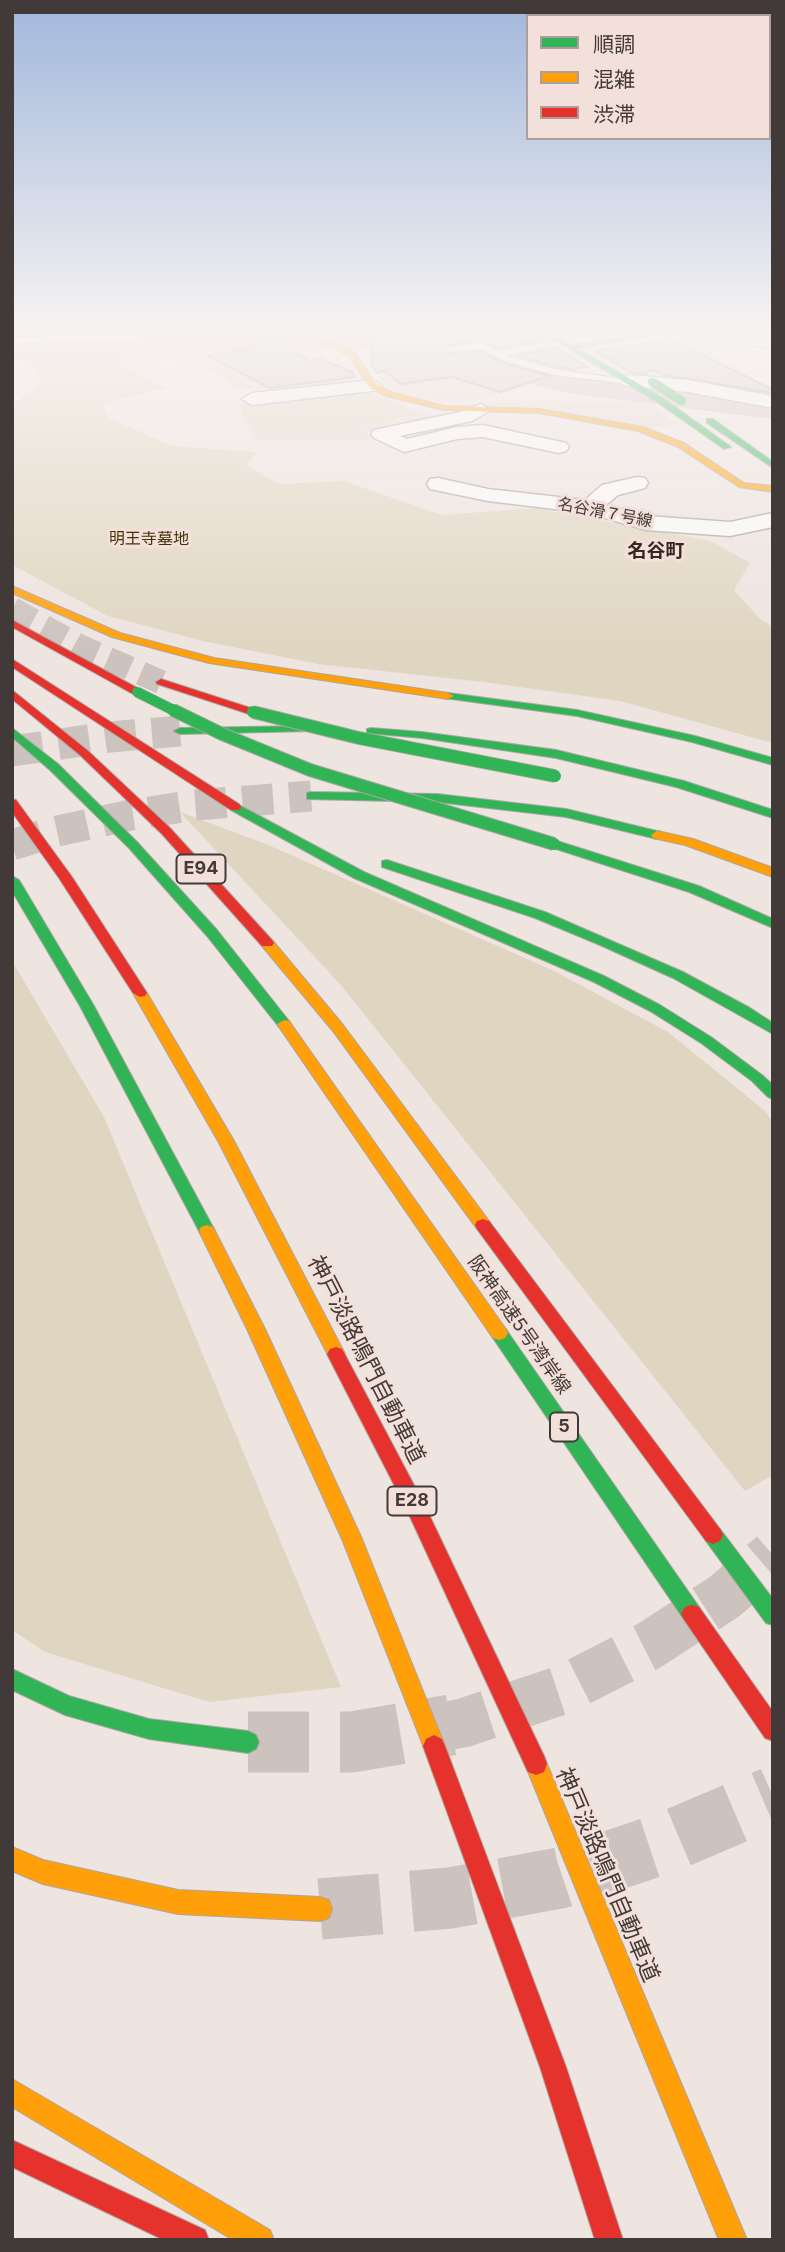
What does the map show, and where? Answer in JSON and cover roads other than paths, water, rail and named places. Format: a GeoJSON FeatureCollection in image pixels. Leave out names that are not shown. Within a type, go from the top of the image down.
{"type":"FeatureCollection","features":[{"type":"Feature","properties":{"kind":"main road"},"geometry":{"type":"LineString","coordinates":[[663,438],[681,445],[742,485],[773,489]]}},
{"type":"Feature","properties":{"kind":"main road"},"geometry":{"type":"LineString","coordinates":[[716,438],[773,483]]}},
{"type":"Feature","properties":{"kind":"main road"},"geometry":{"type":"LineString","coordinates":[[733,438],[773,467]]}},
{"type":"Feature","properties":{"kind":"main road"},"geometry":{"type":"LineString","coordinates":[[12,589],[116,635],[213,662],[318,679],[577,713],[695,738],[773,762]]}},
{"type":"Feature","properties":{"kind":"main road"},"geometry":{"type":"LineString","coordinates":[[12,623],[137,692],[222,734],[310,770],[694,889],[773,923]]}},
{"type":"Feature","properties":{"kind":"main road"},"geometry":{"type":"LineString","coordinates":[[12,662],[239,809],[359,875],[600,979],[655,1008],[706,1040],[757,1078],[773,1094]]}},
{"type":"Feature","properties":{"kind":"main road"},"geometry":{"type":"LineString","coordinates":[[161,682],[253,712],[359,738],[562,778]]}},
{"type":"Feature","properties":{"kind":"main road","name":"阪神高速5号湾岸線"},"geometry":{"type":"LineString","coordinates":[[12,693],[84,753],[166,831],[243,914],[367,1067],[773,1616]]}},
{"type":"Feature","properties":{"kind":"main road"},"geometry":{"type":"LineString","coordinates":[[180,731],[304,729],[422,734],[491,743],[619,768],[680,784],[773,814]]}},
{"type":"Feature","properties":{"kind":"main road","name":"E94"},"geometry":{"type":"LineString","coordinates":[[12,732],[54,767],[133,845],[194,914],[302,1047],[325,1081]]}},
{"type":"Feature","properties":{"kind":"main road"},"geometry":{"type":"LineString","coordinates":[[186,776],[274,821],[352,852]]}},
{"type":"Feature","properties":{"kind":"main road"},"geometry":{"type":"LineString","coordinates":[[311,796],[437,798],[566,813],[689,842],[773,873]]}},
{"type":"Feature","properties":{"kind":"main road","name":"神戸淡路鳴門自動車道"},"geometry":{"type":"LineString","coordinates":[[12,803],[65,877],[139,992],[226,1141],[414,1504],[528,1746],[733,2240]]}},
{"type":"Feature","properties":{"kind":"main road"},"geometry":{"type":"LineString","coordinates":[[376,861],[540,915],[606,942],[678,975],[745,1011],[773,1030]]}},
{"type":"Feature","properties":{"kind":"main road"},"geometry":{"type":"LineString","coordinates":[[12,880],[87,1006],[170,1158],[256,1329],[352,1539],[445,1773],[553,2067],[609,2240]]}},
{"type":"Feature","properties":{"kind":"main road","name":"阪神高速5号湾岸線"},"geometry":{"type":"LineString","coordinates":[[325,1081],[773,1731]]}},
{"type":"Feature","properties":{"kind":"main road"},"geometry":{"type":"LineString","coordinates":[[12,1679],[65,1705],[149,1728],[248,1742]]}},
{"type":"Feature","properties":{"kind":"main road"},"geometry":{"type":"LineString","coordinates":[[12,1859],[43,1872],[178,1902],[320,1909]]}},
{"type":"Feature","properties":{"kind":"main road"},"geometry":{"type":"LineString","coordinates":[[12,2092],[260,2240]]}},
{"type":"Feature","properties":{"kind":"main road"},"geometry":{"type":"LineString","coordinates":[[12,2153],[195,2240]]}},
{"type":"Feature","properties":{"kind":"street"},"geometry":{"type":"LineString","coordinates":[[389,438],[404,446],[436,438]]}},
{"type":"Feature","properties":{"kind":"street"},"geometry":{"type":"LineString","coordinates":[[517,438],[559,447]]}},
{"type":"Feature","properties":{"kind":"street"},"geometry":{"type":"LineString","coordinates":[[590,507],[610,490],[636,483]]}},
{"type":"Feature","properties":{"kind":"street","name":"名谷滑７号線"},"geometry":{"type":"LineString","coordinates":[[438,484],[488,495],[590,507],[646,523],[730,529],[773,520]]}},
{"type":"Feature","properties":{"kind":"tunnel"},"geometry":{"type":"LineString","coordinates":[[12,609],[79,646],[161,682]]}},
{"type":"Feature","properties":{"kind":"tunnel"},"geometry":{"type":"LineString","coordinates":[[12,751],[110,737],[180,731]]}},
{"type":"Feature","properties":{"kind":"tunnel"},"geometry":{"type":"LineString","coordinates":[[12,845],[53,832],[131,815],[195,805],[311,796]]}},
{"type":"Feature","properties":{"kind":"tunnel"},"geometry":{"type":"LineString","coordinates":[[441,1727],[463,1723],[562,1690],[647,1647],[724,1597],[773,1555]]}},
{"type":"Feature","properties":{"kind":"tunnel"},"geometry":{"type":"LineString","coordinates":[[248,1742],[352,1742],[451,1725]]}},
{"type":"Feature","properties":{"kind":"tunnel"},"geometry":{"type":"LineString","coordinates":[[320,1909],[450,1898],[560,1878],[665,1843],[773,1797]]}},
{"type":"Feature","properties":{"kind":"district","name":"名谷町"},"geometry":{"type":"Point","coordinates":[656,551]}},
{"type":"Feature","properties":{"kind":"park label","name":"明王寺墓地"},"geometry":{"type":"Point","coordinates":[149,539]}}]}
